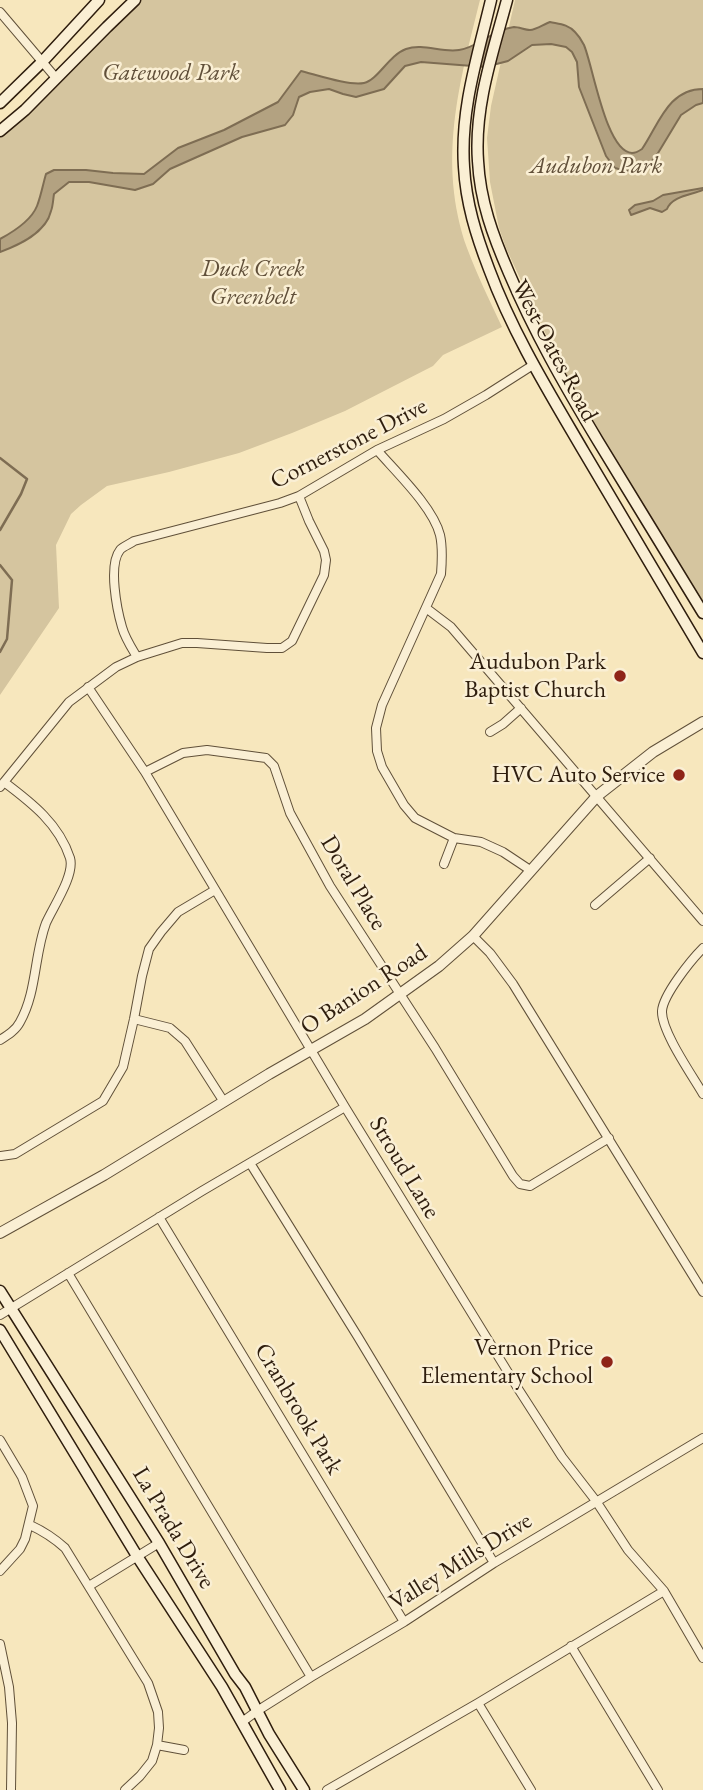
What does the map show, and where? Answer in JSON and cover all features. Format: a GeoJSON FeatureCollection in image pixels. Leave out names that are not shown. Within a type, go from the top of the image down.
{"type":"FeatureCollection","features":[{"type":"Feature","properties":{"kind":"main road"},"geometry":{"type":"LineString","coordinates":[[0,103],[99,0]]}},
{"type":"Feature","properties":{"kind":"main road"},"geometry":{"type":"LineString","coordinates":[[0,131],[25,110],[135,0]]}},
{"type":"Feature","properties":{"kind":"main road","name":"West Oates Road"},"geometry":{"type":"LineString","coordinates":[[491,0],[467,106],[463,146],[469,207],[482,250],[504,309],[533,365],[703,653]]}},
{"type":"Feature","properties":{"kind":"main road","name":"West Oates Road"},"geometry":{"type":"LineString","coordinates":[[507,0],[481,103],[477,146],[481,194],[491,229],[536,333],[703,613]]}},
{"type":"Feature","properties":{"kind":"main road"},"geometry":{"type":"LineString","coordinates":[[536,333],[538,350],[533,365],[545,367],[552,372],[576,403]]}},
{"type":"Feature","properties":{"kind":"main road","name":"La Prada Drive"},"geometry":{"type":"LineString","coordinates":[[0,1291],[159,1543],[304,1790]]}},
{"type":"Feature","properties":{"kind":"main road","name":"La Prada Drive"},"geometry":{"type":"LineString","coordinates":[[0,1330],[137,1556],[222,1687],[279,1790]]}},
{"type":"Feature","properties":{"kind":"street"},"geometry":{"type":"LineString","coordinates":[[0,12],[56,78]]}},
{"type":"Feature","properties":{"kind":"street","name":"Cornerstone Drive"},"geometry":{"type":"LineString","coordinates":[[137,657],[122,628],[117,602],[114,567],[120,550],[134,541],[299,496],[377,450],[444,419],[533,365]]}},
{"type":"Feature","properties":{"kind":"street"},"geometry":{"type":"LineString","coordinates":[[377,450],[432,516],[440,534],[443,556],[441,574],[382,705],[376,728],[377,751],[382,767],[404,805],[415,818],[454,838],[481,842],[503,852],[530,870]]}},
{"type":"Feature","properties":{"kind":"street"},"geometry":{"type":"LineString","coordinates":[[0,1040],[19,1024],[31,998],[37,958],[46,925],[71,863],[58,832],[35,806],[2,785],[69,702],[116,667],[137,657],[182,643],[282,648],[292,641],[324,575],[326,560],[299,496]]}},
{"type":"Feature","properties":{"kind":"street"},"geometry":{"type":"LineString","coordinates":[[426,608],[451,627],[703,920]]}},
{"type":"Feature","properties":{"kind":"street","name":"Stroud Lane"},"geometry":{"type":"LineString","coordinates":[[89,687],[145,772],[345,1107],[517,1387],[562,1457],[596,1501],[628,1550],[664,1591],[703,1658]]}},
{"type":"Feature","properties":{"kind":"street"},"geometry":{"type":"LineString","coordinates":[[490,732],[521,708]]}},
{"type":"Feature","properties":{"kind":"street","name":"O Banion Road"},"geometry":{"type":"LineString","coordinates":[[0,1233],[104,1175],[365,1019],[439,966],[473,936],[597,796],[653,752],[703,722]]}},
{"type":"Feature","properties":{"kind":"street","name":"Doral Place"},"geometry":{"type":"LineString","coordinates":[[145,772],[183,753],[207,750],[266,758],[274,766],[290,813],[330,886],[520,1184],[530,1186],[609,1138]]}},
{"type":"Feature","properties":{"kind":"street"},"geometry":{"type":"LineString","coordinates":[[443,864],[454,838]]}},
{"type":"Feature","properties":{"kind":"street"},"geometry":{"type":"LineString","coordinates":[[595,905],[650,858]]}},
{"type":"Feature","properties":{"kind":"street"},"geometry":{"type":"LineString","coordinates":[[1,1156],[15,1154],[103,1101],[123,1067],[149,949],[178,912],[215,890]]}},
{"type":"Feature","properties":{"kind":"street"},"geometry":{"type":"LineString","coordinates":[[473,936],[490,953],[513,984],[703,1292]]}},
{"type":"Feature","properties":{"kind":"street"},"geometry":{"type":"LineString","coordinates":[[703,948],[667,994],[662,1010],[663,1022],[673,1044],[703,1094]]}},
{"type":"Feature","properties":{"kind":"street"},"geometry":{"type":"LineString","coordinates":[[134,1019],[170,1028],[184,1041],[224,1102]]}},
{"type":"Feature","properties":{"kind":"street"},"geometry":{"type":"LineString","coordinates":[[0,1315],[345,1107]]}},
{"type":"Feature","properties":{"kind":"street"},"geometry":{"type":"LineString","coordinates":[[250,1163],[494,1563]]}},
{"type":"Feature","properties":{"kind":"street","name":"Cranbrook Park"},"geometry":{"type":"LineString","coordinates":[[159,1217],[404,1622]]}},
{"type":"Feature","properties":{"kind":"street"},"geometry":{"type":"LineString","coordinates":[[68,1273],[311,1677]]}},
{"type":"Feature","properties":{"kind":"street","name":"Valley Mills Drive"},"geometry":{"type":"LineString","coordinates":[[242,1722],[257,1710],[404,1622],[494,1563],[703,1438]]}},
{"type":"Feature","properties":{"kind":"street"},"geometry":{"type":"LineString","coordinates":[[0,1440],[22,1477],[33,1506],[30,1525],[20,1549],[0,1571]]}},
{"type":"Feature","properties":{"kind":"street"},"geometry":{"type":"LineString","coordinates":[[30,1525],[48,1534],[65,1548],[148,1682],[158,1712],[157,1745],[152,1761],[125,1790]]}},
{"type":"Feature","properties":{"kind":"street"},"geometry":{"type":"LineString","coordinates":[[89,1586],[159,1543]]}},
{"type":"Feature","properties":{"kind":"street"},"geometry":{"type":"LineString","coordinates":[[327,1790],[664,1591]]}},
{"type":"Feature","properties":{"kind":"street"},"geometry":{"type":"LineString","coordinates":[[0,1644],[9,1687],[12,1723],[11,1790]]}},
{"type":"Feature","properties":{"kind":"street"},"geometry":{"type":"LineString","coordinates":[[571,1646],[658,1790]]}},
{"type":"Feature","properties":{"kind":"street"},"geometry":{"type":"LineString","coordinates":[[478,1703],[531,1790]]}},
{"type":"Feature","properties":{"kind":"street"},"geometry":{"type":"LineString","coordinates":[[157,1745],[184,1750]]}},
{"type":"Feature","properties":{"kind":"green space","name":"Duck Creek Greenbelt"},"geometry":{"type":"Polygon","coordinates":[[[141,0],[480,0],[454,123],[453,185],[467,248],[502,327],[443,355],[433,366],[345,411],[239,453],[107,486],[81,505],[71,514],[56,545],[59,608],[0,695],[0,137],[141,0]]]}},
{"type":"Feature","properties":{"kind":"green space","name":"Audubon Park"},"geometry":{"type":"Polygon","coordinates":[[[515,0],[703,0],[703,604],[567,376],[499,228],[490,182],[487,138],[491,106],[515,0]]]}},
{"type":"Feature","properties":{"kind":"shaded area"},"geometry":{"type":"Polygon","coordinates":[[[550,22],[569,27],[581,40],[608,124],[623,149],[632,153],[642,149],[673,101],[691,91],[703,89],[703,103],[681,115],[655,158],[644,168],[626,171],[615,168],[606,156],[579,87],[577,62],[572,52],[566,47],[551,44],[532,45],[508,61],[485,67],[421,62],[405,66],[384,89],[356,97],[329,89],[310,92],[299,97],[293,115],[285,125],[242,137],[170,169],[153,184],[135,190],[89,182],[69,182],[54,194],[44,226],[23,242],[0,252],[0,239],[31,216],[46,174],[54,170],[144,174],[178,148],[224,130],[278,102],[301,71],[342,82],[364,83],[374,77],[394,56],[412,47],[466,49],[507,28],[532,30],[550,22]]]}},
{"type":"Feature","properties":{"kind":"shaded area"},"geometry":{"type":"Polygon","coordinates":[[[703,188],[673,201],[662,212],[650,208],[631,215],[629,210],[635,205],[653,201],[663,195],[703,188]]]}},
{"type":"Feature","properties":{"kind":"waterway"},"geometry":{"type":"LineString","coordinates":[[0,458],[27,479],[0,530]]}},
{"type":"Feature","properties":{"kind":"waterway"},"geometry":{"type":"LineString","coordinates":[[0,565],[12,580],[7,639],[0,652]]}},
{"type":"Feature","properties":{"kind":"place","name":"Audubon Park Baptist Church"},"geometry":{"type":"Point","coordinates":[620,676]}},
{"type":"Feature","properties":{"kind":"place","name":"HVC Auto Service"},"geometry":{"type":"Point","coordinates":[679,775]}},
{"type":"Feature","properties":{"kind":"place","name":"Vernon Price Elementary School"},"geometry":{"type":"Point","coordinates":[607,1362]}},
{"type":"Feature","properties":{"kind":"park label","name":"Gatewood Park"},"geometry":{"type":"Point","coordinates":[171,73]}}]}
